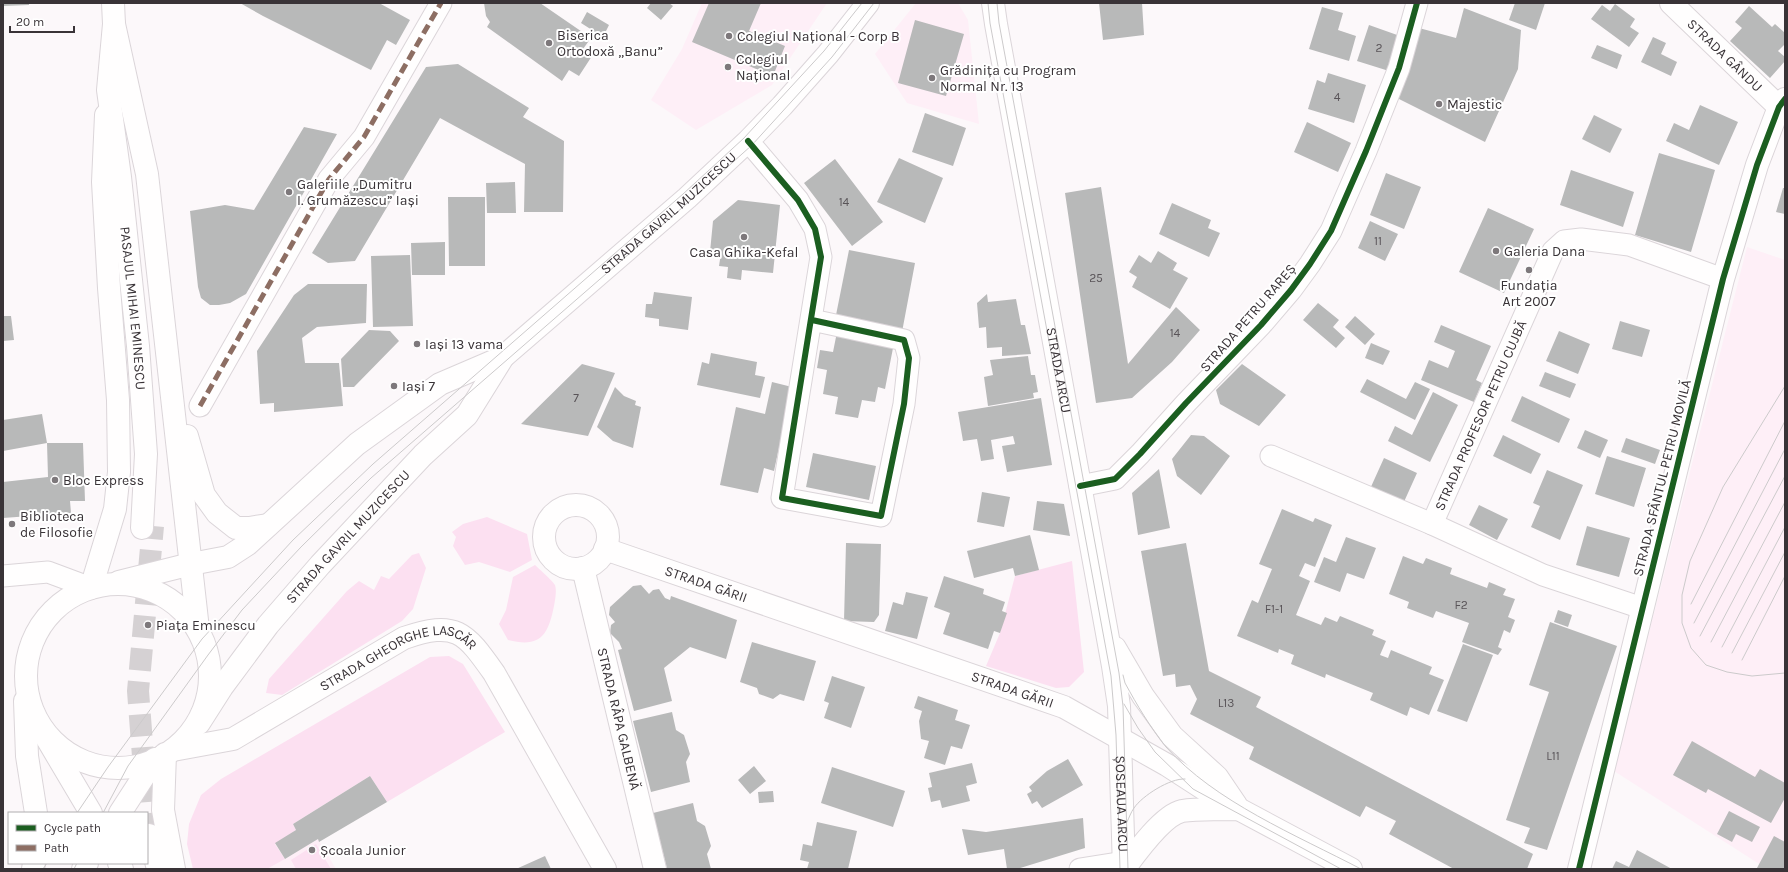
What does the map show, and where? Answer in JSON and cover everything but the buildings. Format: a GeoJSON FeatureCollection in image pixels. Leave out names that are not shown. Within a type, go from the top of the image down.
{"type":"FeatureCollection","features":[{"type":"Feature","properties":{"kind":"main road"},"geometry":{"type":"LineString","coordinates":[[113,3],[118,90],[103,182],[109,288],[118,400],[119,472],[114,509],[99,586],[132,586],[147,590],[181,611],[198,629]]}},
{"type":"Feature","properties":{"kind":"main road","name":"STRADA GAVRIL MUZICESCU"},"geometry":{"type":"LineString","coordinates":[[199,723],[222,687],[268,625],[315,571],[423,455],[467,415],[503,357],[686,198],[748,141],[782,106],[818,65],[868,3]]}},
{"type":"Feature","properties":{"kind":"main road","name":"STRADA ARCU"},"geometry":{"type":"LineString","coordinates":[[993,3],[998,40],[1107,635],[1119,706],[1120,738]]}},
{"type":"Feature","properties":{"kind":"main road","name":"STRADA GÂNDU"},"geometry":{"type":"LineString","coordinates":[[1671,3],[1782,103]]}},
{"type":"Feature","properties":{"kind":"main road"},"geometry":{"type":"LineString","coordinates":[[118,90],[147,174],[173,395],[198,629],[208,655],[210,673],[208,698],[199,723],[188,737],[164,754],[121,812]]}},
{"type":"Feature","properties":{"kind":"main road","name":"PASAJUL MIHAI EMINESCU"},"geometry":{"type":"LineString","coordinates":[[118,90],[130,172],[150,360],[155,454],[147,527]]}},
{"type":"Feature","properties":{"kind":"main road","name":"STRADA SFÂNTUL PETRU MOVILĂ"},"geometry":{"type":"LineString","coordinates":[[1579,869],[1723,279],[1757,165],[1782,103]]}},
{"type":"Feature","properties":{"kind":"main road","name":"STRADA GAVRIL MUZICESCU"},"geometry":{"type":"LineString","coordinates":[[25,668],[35,636],[44,619],[55,607],[71,596],[99,586],[191,564],[228,557],[248,544],[357,444],[440,384],[503,357]]}},
{"type":"Feature","properties":{"kind":"main road"},"geometry":{"type":"LineString","coordinates":[[173,395],[199,473],[204,495],[216,513],[236,528],[249,528],[268,525]]}},
{"type":"Feature","properties":{"kind":"main road"},"geometry":{"type":"LineString","coordinates":[[574,505],[585,506],[595,511],[602,519],[606,528],[608,539],[606,549],[596,562],[583,568],[572,569],[562,566],[553,560],[547,551],[544,541],[544,530],[548,521],[555,512],[564,507],[574,505]]}},
{"type":"Feature","properties":{"kind":"main road","name":"STRADA GĂRII"},"geometry":{"type":"LineString","coordinates":[[606,549],[1064,708],[1120,738],[1239,809],[1351,869]]}},
{"type":"Feature","properties":{"kind":"main road","name":"STRADA RÂPA GALBENĂ"},"geometry":{"type":"LineString","coordinates":[[583,568],[655,869]]}},
{"type":"Feature","properties":{"kind":"main road","name":"STRADA GHEORGHE LASCĂR"},"geometry":{"type":"LineString","coordinates":[[43,732],[58,748],[76,758],[108,767],[142,764],[164,754],[233,739],[404,638],[427,630],[447,630],[459,633],[474,645],[494,673],[605,867]]}},
{"type":"Feature","properties":{"kind":"main road"},"geometry":{"type":"LineString","coordinates":[[1107,635],[1143,696],[1172,736],[1217,777],[1239,809]]}},
{"type":"Feature","properties":{"kind":"main road"},"geometry":{"type":"LineString","coordinates":[[25,668],[28,691],[34,716],[90,812]]}},
{"type":"Feature","properties":{"kind":"main road"},"geometry":{"type":"LineString","coordinates":[[25,668],[25,725],[27,756],[36,812]]}},
{"type":"Feature","properties":{"kind":"main road","name":"ȘOSEAUA ARCU"},"geometry":{"type":"LineString","coordinates":[[1120,738],[1124,866]]}},
{"type":"Feature","properties":{"kind":"main road"},"geometry":{"type":"LineString","coordinates":[[164,754],[163,810],[174,869]]}},
{"type":"Feature","properties":{"kind":"main road"},"geometry":{"type":"LineString","coordinates":[[1124,866],[1145,841],[1162,824],[1181,811],[1239,809]]}},
{"type":"Feature","properties":{"kind":"main road"},"geometry":{"type":"LineString","coordinates":[[149,835],[158,869]]}},
{"type":"Feature","properties":{"kind":"street"},"geometry":{"type":"LineString","coordinates":[[200,406],[329,179],[364,137],[442,3]]}},
{"type":"Feature","properties":{"kind":"street","name":"STRADA PETRU RAREȘ"},"geometry":{"type":"LineString","coordinates":[[1080,486],[1115,479],[1261,325],[1291,290],[1310,264],[1331,231],[1366,151],[1400,68],[1417,3]]}},
{"type":"Feature","properties":{"kind":"street"},"geometry":{"type":"LineString","coordinates":[[748,141],[798,200],[815,229],[821,256],[812,320],[782,498],[881,516],[904,404],[909,358],[904,340],[812,320]]}},
{"type":"Feature","properties":{"kind":"street","name":"STRADA PROFESOR PETRU CUJBĂ"},"geometry":{"type":"LineString","coordinates":[[1432,524],[1553,251],[1564,241],[1581,239],[1629,246],[1723,279]]}},
{"type":"Feature","properties":{"kind":"street","name":"STRADA PROFESOR PETRU CUJBĂ"},"geometry":{"type":"LineString","coordinates":[[1271,456],[1432,524],[1543,575],[1642,608]]}},
{"type":"Feature","properties":{"kind":"street"},"geometry":{"type":"LineString","coordinates":[[3,576],[48,572],[99,586]]}},
{"type":"Feature","properties":{"kind":"street"},"geometry":{"type":"LineString","coordinates":[[1080,869],[1124,866]]}},
{"type":"Feature","properties":{"kind":"shaded area","name":"Colegiul Național"},"geometry":{"type":"Polygon","coordinates":[[[702,3],[827,3],[772,85],[696,130],[651,100],[682,49],[702,3]]]}},
{"type":"Feature","properties":{"kind":"shaded area","name":"Grădinița cu Program Normal Nr. 13"},"geometry":{"type":"Polygon","coordinates":[[[916,3],[958,3],[968,20],[979,124],[907,103],[875,54],[916,3]]]}},
{"type":"Feature","properties":{"kind":"shaded area"},"geometry":{"type":"Polygon","coordinates":[[[1747,247],[1785,260],[1785,869],[1767,869],[1614,771],[1747,247]]]}},
{"type":"Feature","properties":{"kind":"shaded area"},"geometry":{"type":"Polygon","coordinates":[[[487,517],[527,534],[532,560],[510,572],[479,562],[465,565],[453,546],[456,537],[452,532],[463,524],[487,517]]]}},
{"type":"Feature","properties":{"kind":"shaded area"},"geometry":{"type":"Polygon","coordinates":[[[419,553],[426,568],[413,609],[402,621],[282,695],[266,693],[269,679],[347,591],[359,581],[374,590],[381,576],[389,579],[412,555],[419,553]]]}},
{"type":"Feature","properties":{"kind":"shaded area"},"geometry":{"type":"Polygon","coordinates":[[[1072,561],[1084,672],[1069,687],[1056,688],[986,666],[1000,633],[1015,576],[1072,561]]]}},
{"type":"Feature","properties":{"kind":"shaded area"},"geometry":{"type":"Polygon","coordinates":[[[535,565],[552,581],[556,587],[556,596],[549,625],[541,637],[535,641],[519,642],[508,640],[499,624],[506,610],[513,577],[535,565]]]}},
{"type":"Feature","properties":{"kind":"shaded area"},"geometry":{"type":"Polygon","coordinates":[[[449,656],[463,664],[505,732],[387,802],[370,776],[293,824],[296,830],[275,844],[285,859],[267,869],[193,869],[187,844],[189,824],[201,795],[221,779],[430,657],[449,656]]]}},
{"type":"Feature","properties":{"kind":"shaded area","name":"Școala Junior"},"geometry":{"type":"Polygon","coordinates":[[[318,839],[336,869],[267,869],[285,859],[318,839]]]}},
{"type":"Feature","properties":{"kind":"shaded area"},"geometry":{"type":"Polygon","coordinates":[[[316,844],[331,869],[296,869],[291,860],[316,844]]]}},
{"type":"Feature","properties":{"kind":"tunnel"},"geometry":{"type":"LineString","coordinates":[[147,812],[138,691],[153,526]]}},
{"type":"Feature","properties":{"kind":"tunnel"},"geometry":{"type":"LineString","coordinates":[[148,822],[149,835]]}},
{"type":"Feature","properties":{"kind":"tram line"},"geometry":{"type":"LineString","coordinates":[[78,812],[108,767],[202,639],[293,540],[373,464],[683,194],[744,138],[824,51],[862,3]]}},
{"type":"Feature","properties":{"kind":"tram line"},"geometry":{"type":"LineString","coordinates":[[104,812],[128,766],[208,655],[242,610],[301,547],[371,478],[683,207],[752,145],[832,57],[874,3]]}},
{"type":"Feature","properties":{"kind":"tram line"},"geometry":{"type":"LineString","coordinates":[[988,3],[990,23],[1111,676],[1116,735],[1120,869]]}},
{"type":"Feature","properties":{"kind":"tram line"},"geometry":{"type":"LineString","coordinates":[[997,3],[999,23],[1119,673],[1123,706],[1128,869]]}},
{"type":"Feature","properties":{"kind":"tram line"},"geometry":{"type":"LineString","coordinates":[[1785,386],[1723,487],[1690,561],[1682,595],[1682,623],[1691,648],[1706,665],[1727,672],[1752,676],[1785,673]]}},
{"type":"Feature","properties":{"kind":"tram line"},"geometry":{"type":"LineString","coordinates":[[1691,604],[1785,421]]}},
{"type":"Feature","properties":{"kind":"tram line"},"geometry":{"type":"LineString","coordinates":[[1694,623],[1785,449]]}},
{"type":"Feature","properties":{"kind":"tram line"},"geometry":{"type":"LineString","coordinates":[[1700,636],[1785,476]]}},
{"type":"Feature","properties":{"kind":"tram line"},"geometry":{"type":"LineString","coordinates":[[1711,642],[1785,502]]}},
{"type":"Feature","properties":{"kind":"tram line"},"geometry":{"type":"LineString","coordinates":[[1722,647],[1785,527]]}},
{"type":"Feature","properties":{"kind":"tram line"},"geometry":{"type":"LineString","coordinates":[[1732,653],[1785,552]]}},
{"type":"Feature","properties":{"kind":"tram line"},"geometry":{"type":"LineString","coordinates":[[1742,660],[1785,576]]}},
{"type":"Feature","properties":{"kind":"tram line"},"geometry":{"type":"LineString","coordinates":[[1123,675],[1125,683],[1144,716],[1166,747],[1186,767],[1232,801],[1284,830],[1361,869]]}},
{"type":"Feature","properties":{"kind":"tram line"},"geometry":{"type":"LineString","coordinates":[[1124,704],[1138,728],[1155,752],[1193,789],[1341,869]]}},
{"type":"Feature","properties":{"kind":"tram line"},"geometry":{"type":"LineString","coordinates":[[1127,822],[1134,808],[1143,798],[1172,781],[1185,779]]}},
{"type":"Feature","properties":{"kind":"tram line"},"geometry":{"type":"LineString","coordinates":[[43,869],[46,864]]}},
{"type":"Feature","properties":{"kind":"tram line"},"geometry":{"type":"LineString","coordinates":[[74,869],[76,864]]}},
{"type":"Feature","properties":{"kind":"marked path"},"geometry":{"type":"LineString","coordinates":[[200,406],[329,179],[364,137],[441,3]]}},
{"type":"Feature","properties":{"kind":"cycle path"},"geometry":{"type":"LineString","coordinates":[[1080,486],[1115,479],[1261,325],[1291,290],[1310,264],[1331,231],[1366,151],[1399,68],[1417,3]]}},
{"type":"Feature","properties":{"kind":"cycle path"},"geometry":{"type":"LineString","coordinates":[[1579,869],[1723,279],[1757,165],[1779,107],[1785,99]]}},
{"type":"Feature","properties":{"kind":"cycle path"},"geometry":{"type":"LineString","coordinates":[[748,141],[798,200],[815,229],[821,257],[782,498],[881,516],[904,404],[909,358],[904,340],[812,320]]}},
{"type":"Feature","properties":{"kind":"place","name":"Colegiul Național - Corp B"},"geometry":{"type":"Point","coordinates":[729,36]}},
{"type":"Feature","properties":{"kind":"place","name":"Biserica Ortodoxă „Banu”"},"geometry":{"type":"Point","coordinates":[549,43]}},
{"type":"Feature","properties":{"kind":"place","name":"Colegiul Național"},"geometry":{"type":"Point","coordinates":[728,67]}},
{"type":"Feature","properties":{"kind":"place","name":"Grădinița cu Program Normal Nr. 13"},"geometry":{"type":"Point","coordinates":[932,78]}},
{"type":"Feature","properties":{"kind":"place","name":"Majestic"},"geometry":{"type":"Point","coordinates":[1439,104]}},
{"type":"Feature","properties":{"kind":"place","name":"Galeriile „Dumitru I. Grumăzescu” Iași"},"geometry":{"type":"Point","coordinates":[289,192]}},
{"type":"Feature","properties":{"kind":"place","name":"Casa Ghika-Kefal"},"geometry":{"type":"Point","coordinates":[744,237]}},
{"type":"Feature","properties":{"kind":"place","name":"Galeria Dana"},"geometry":{"type":"Point","coordinates":[1496,251]}},
{"type":"Feature","properties":{"kind":"place","name":"Fundația Art 2007"},"geometry":{"type":"Point","coordinates":[1529,270]}},
{"type":"Feature","properties":{"kind":"place","name":"Iași 13 vama"},"geometry":{"type":"Point","coordinates":[417,344]}},
{"type":"Feature","properties":{"kind":"place","name":"Iași 7"},"geometry":{"type":"Point","coordinates":[394,386]}},
{"type":"Feature","properties":{"kind":"place","name":"Bloc Express"},"geometry":{"type":"Point","coordinates":[55,480]}},
{"type":"Feature","properties":{"kind":"place","name":"Biblioteca de Filosofie"},"geometry":{"type":"Point","coordinates":[12,524]}},
{"type":"Feature","properties":{"kind":"place","name":"Piața Eminescu"},"geometry":{"type":"Point","coordinates":[148,625]}},
{"type":"Feature","properties":{"kind":"place","name":"Școala Junior"},"geometry":{"type":"Point","coordinates":[312,850]}}]}
